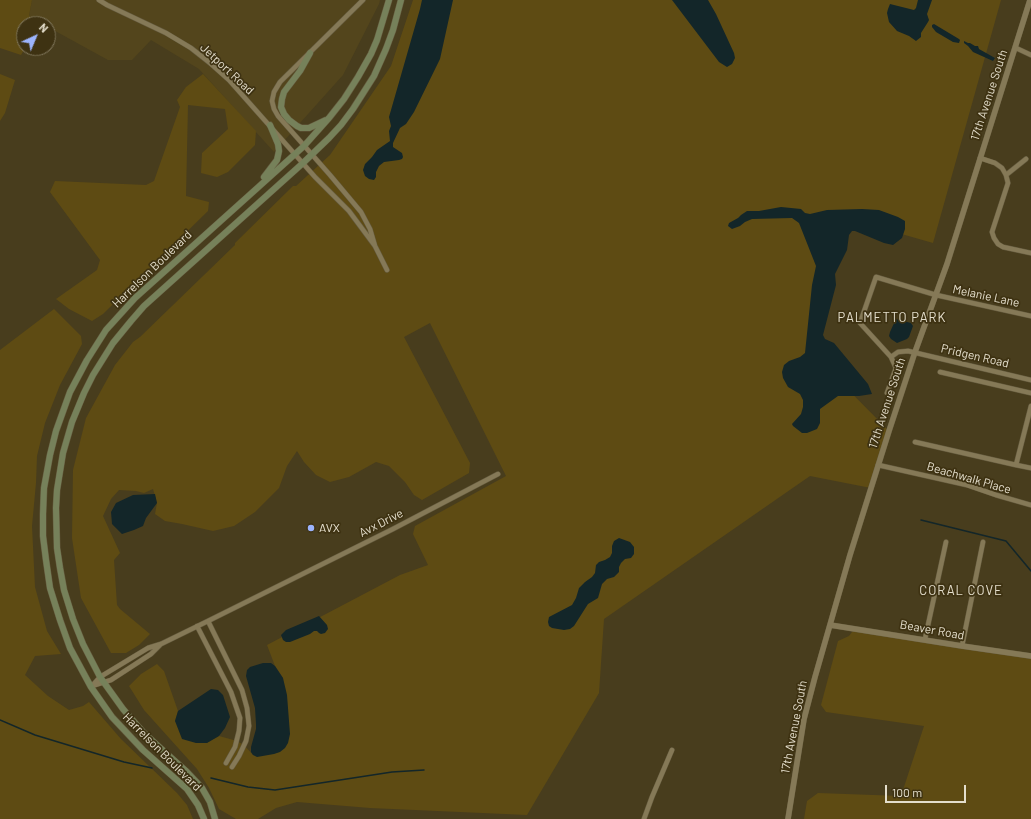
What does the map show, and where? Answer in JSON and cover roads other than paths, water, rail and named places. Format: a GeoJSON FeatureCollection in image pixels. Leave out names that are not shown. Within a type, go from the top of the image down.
{"type":"FeatureCollection","features":[{"type":"Feature","properties":{"kind":"main road","name":"Harrelson Boulevard"},"geometry":{"type":"LineString","coordinates":[[204,819],[198,805],[187,789],[143,750],[112,717],[91,687],[70,648],[50,588],[46,560],[43,521],[44,488],[47,469],[56,432],[70,392],[81,370],[99,341],[135,298],[304,146],[329,118],[358,78],[371,54],[377,40],[389,0]]}},
{"type":"Feature","properties":{"kind":"main road","name":"Harrelson Boulevard"},"geometry":{"type":"LineString","coordinates":[[215,819],[210,802],[202,788],[186,771],[143,732],[117,702],[100,677],[82,644],[64,590],[57,548],[56,508],[60,468],[66,442],[79,403],[105,354],[124,328],[144,306],[329,138],[356,104],[374,76],[391,36],[402,0]]}},
{"type":"Feature","properties":{"kind":"main road"},"geometry":{"type":"LineString","coordinates":[[310,53],[284,92],[281,107],[282,111],[294,125],[301,128],[312,127],[329,118]]}},
{"type":"Feature","properties":{"kind":"main road"},"geometry":{"type":"LineString","coordinates":[[256,188],[279,156],[280,151],[278,144],[270,125]]}},
{"type":"Feature","properties":{"kind":"street","name":"Jetport Road"},"geometry":{"type":"LineString","coordinates":[[99,0],[166,33],[194,50],[210,63],[229,80],[320,182],[350,211],[375,246]]}},
{"type":"Feature","properties":{"kind":"street","name":"Jetport Road"},"geometry":{"type":"LineString","coordinates":[[363,0],[280,82],[272,98],[274,109],[278,116],[361,212],[370,229],[375,246]]}},
{"type":"Feature","properties":{"kind":"street","name":"17th Avenue South"},"geometry":{"type":"LineString","coordinates":[[788,819],[804,719],[850,555],[915,352],[947,264],[1030,0]]}},
{"type":"Feature","properties":{"kind":"street"},"geometry":{"type":"LineString","coordinates":[[1016,48],[1030,54]]}},
{"type":"Feature","properties":{"kind":"street"},"geometry":{"type":"LineString","coordinates":[[980,158],[995,163],[1002,168],[1008,182],[992,232],[994,238],[998,244],[1003,247],[1031,253]]}},
{"type":"Feature","properties":{"kind":"street"},"geometry":{"type":"LineString","coordinates":[[1006,175],[1026,159]]}},
{"type":"Feature","properties":{"kind":"street"},"geometry":{"type":"LineString","coordinates":[[375,246],[387,270]]}},
{"type":"Feature","properties":{"kind":"street","name":"Melanie Lane"},"geometry":{"type":"LineString","coordinates":[[890,357],[860,323],[876,277],[936,295],[1031,316]]}},
{"type":"Feature","properties":{"kind":"street","name":"Pridgen Road"},"geometry":{"type":"LineString","coordinates":[[890,357],[898,352],[915,352],[1031,380]]}},
{"type":"Feature","properties":{"kind":"street"},"geometry":{"type":"LineString","coordinates":[[887,393],[896,368],[890,357]]}},
{"type":"Feature","properties":{"kind":"street"},"geometry":{"type":"LineString","coordinates":[[940,372],[1031,393]]}},
{"type":"Feature","properties":{"kind":"street"},"geometry":{"type":"LineString","coordinates":[[1016,465],[1031,406]]}},
{"type":"Feature","properties":{"kind":"street"},"geometry":{"type":"LineString","coordinates":[[915,442],[1031,468]]}},
{"type":"Feature","properties":{"kind":"street","name":"Beachwalk Place"},"geometry":{"type":"LineString","coordinates":[[878,465],[967,485],[1031,505]]}},
{"type":"Feature","properties":{"kind":"street","name":"Avx Drive"},"geometry":{"type":"LineString","coordinates":[[91,687],[100,677],[148,648],[161,644],[208,621],[393,529],[498,474]]}},
{"type":"Feature","properties":{"kind":"street"},"geometry":{"type":"LineString","coordinates":[[925,640],[946,542]]}},
{"type":"Feature","properties":{"kind":"street"},"geometry":{"type":"LineString","coordinates":[[962,646],[983,542]]}},
{"type":"Feature","properties":{"kind":"street"},"geometry":{"type":"LineString","coordinates":[[208,621],[239,686],[247,708],[249,726],[246,741],[232,767]]}},
{"type":"Feature","properties":{"kind":"street","name":"Beaver Road"},"geometry":{"type":"LineString","coordinates":[[830,625],[1031,656]]}},
{"type":"Feature","properties":{"kind":"street"},"geometry":{"type":"LineString","coordinates":[[197,626],[230,690],[240,718],[236,747],[226,763]]}},
{"type":"Feature","properties":{"kind":"street"},"geometry":{"type":"LineString","coordinates":[[91,687],[111,680],[151,654],[161,644]]}},
{"type":"Feature","properties":{"kind":"street"},"geometry":{"type":"LineString","coordinates":[[230,690],[239,686]]}},
{"type":"Feature","properties":{"kind":"street"},"geometry":{"type":"LineString","coordinates":[[644,819],[672,750]]}},
{"type":"Feature","properties":{"kind":"water"},"geometry":{"type":"Polygon","coordinates":[[[422,0],[453,0],[440,59],[414,112],[406,124],[400,128],[393,143],[393,147],[402,153],[402,159],[384,162],[379,166],[374,180],[369,179],[365,176],[363,170],[365,164],[377,150],[390,141],[389,131],[391,126],[389,117],[422,0]]]}},
{"type":"Feature","properties":{"kind":"water"},"geometry":{"type":"Polygon","coordinates":[[[672,0],[708,0],[734,53],[735,58],[732,64],[727,67],[719,62],[672,0]]]}},
{"type":"Feature","properties":{"kind":"water"},"geometry":{"type":"Polygon","coordinates":[[[918,0],[932,0],[927,14],[929,20],[921,33],[921,37],[916,41],[897,31],[889,22],[887,13],[890,4],[914,10],[918,0]]]}},
{"type":"Feature","properties":{"kind":"water"},"geometry":{"type":"Polygon","coordinates":[[[934,24],[959,39],[959,43],[953,42],[936,32],[932,27],[934,24]]]}},
{"type":"Feature","properties":{"kind":"water"},"geometry":{"type":"Polygon","coordinates":[[[964,41],[978,46],[979,49],[995,58],[993,61],[973,52],[964,43],[964,41]]]}},
{"type":"Feature","properties":{"kind":"water"},"geometry":{"type":"Polygon","coordinates":[[[781,207],[801,209],[805,213],[810,214],[827,210],[879,210],[905,221],[905,229],[902,238],[893,245],[884,243],[855,231],[852,231],[849,235],[847,250],[835,274],[836,285],[823,335],[825,339],[834,343],[868,384],[872,394],[859,396],[838,396],[820,409],[820,423],[817,429],[807,433],[802,433],[792,424],[801,414],[803,400],[800,394],[788,387],[783,378],[782,372],[784,365],[805,353],[812,285],[816,266],[799,223],[792,218],[752,219],[732,229],[728,226],[729,223],[747,211],[759,211],[781,207]]]}},
{"type":"Feature","properties":{"kind":"water"},"geometry":{"type":"Polygon","coordinates":[[[896,319],[911,323],[913,326],[909,337],[897,343],[889,336],[896,319]]]}},
{"type":"Feature","properties":{"kind":"water"},"geometry":{"type":"Polygon","coordinates":[[[155,494],[157,503],[146,518],[143,526],[122,534],[112,524],[111,512],[116,503],[133,495],[155,494]]]}},
{"type":"Feature","properties":{"kind":"water"},"geometry":{"type":"Polygon","coordinates":[[[619,538],[630,542],[634,547],[634,554],[631,558],[625,559],[619,567],[619,572],[614,577],[607,579],[602,584],[598,598],[588,604],[574,626],[570,629],[564,630],[549,626],[549,617],[572,605],[579,588],[592,577],[595,573],[596,565],[599,562],[610,557],[614,541],[619,538]]]}},
{"type":"Feature","properties":{"kind":"water"},"geometry":{"type":"Polygon","coordinates":[[[319,616],[327,625],[328,629],[325,633],[321,634],[314,631],[290,642],[283,640],[281,635],[286,630],[319,616]]]}},
{"type":"Feature","properties":{"kind":"water"},"geometry":{"type":"Polygon","coordinates":[[[263,663],[271,663],[275,666],[283,678],[287,695],[290,734],[288,743],[280,752],[257,757],[251,752],[256,729],[255,708],[246,676],[247,670],[250,667],[263,663]]]}},
{"type":"Feature","properties":{"kind":"water"},"geometry":{"type":"Polygon","coordinates":[[[211,689],[218,690],[223,695],[230,717],[225,728],[219,736],[207,743],[196,743],[182,739],[175,721],[178,711],[211,689]]]}},
{"type":"Feature","properties":{"kind":"waterway"},"geometry":{"type":"LineString","coordinates":[[921,520],[1006,541],[1031,571]]}},
{"type":"Feature","properties":{"kind":"waterway"},"geometry":{"type":"LineString","coordinates":[[0,720],[35,735],[124,762],[152,768]]}},
{"type":"Feature","properties":{"kind":"waterway"},"geometry":{"type":"LineString","coordinates":[[211,778],[248,787],[275,790],[392,772],[424,770]]}},
{"type":"Feature","properties":{"kind":"place","name":"AVX"},"geometry":{"type":"Point","coordinates":[311,528]}},
{"type":"Feature","properties":{"kind":"district","name":"PALMETTO PARK"},"geometry":{"type":"Point","coordinates":[892,318]}},
{"type":"Feature","properties":{"kind":"district","name":"CORAL COVE"},"geometry":{"type":"Point","coordinates":[961,591]}}]}
